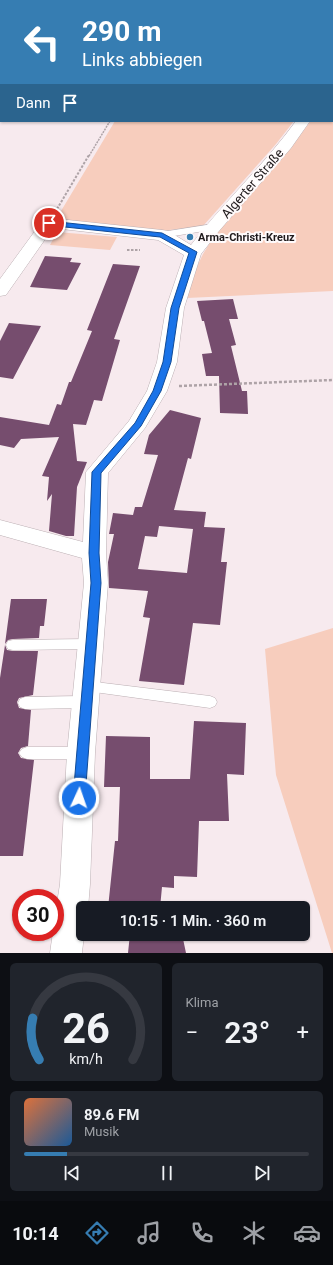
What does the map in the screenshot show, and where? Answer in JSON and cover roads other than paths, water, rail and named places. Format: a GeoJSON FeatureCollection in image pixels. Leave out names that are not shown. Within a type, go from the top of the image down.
{"type":"FeatureCollection","features":[{"type":"Feature","properties":{"kind":"street","name":"Algerter Straße"},"geometry":{"type":"LineString","coordinates":[[66,953],[74,884],[86,694],[96,583],[94,553],[96,472],[138,424],[159,386],[167,362],[175,308],[193,252],[213,227],[286,145],[302,122]]}},
{"type":"Feature","properties":{"kind":"street"},"geometry":{"type":"LineString","coordinates":[[0,291],[49,223],[162,235],[193,252]]}},
{"type":"Feature","properties":{"kind":"street"},"geometry":{"type":"LineString","coordinates":[[0,527],[94,553]]}},
{"type":"Feature","properties":{"kind":"lane"},"geometry":{"type":"LineString","coordinates":[[162,235],[213,227]]}},
{"type":"Feature","properties":{"kind":"lane"},"geometry":{"type":"LineString","coordinates":[[13,645],[90,644]]}},
{"type":"Feature","properties":{"kind":"lane"},"geometry":{"type":"LineString","coordinates":[[25,703],[86,694],[210,702]]}},
{"type":"Feature","properties":{"kind":"lane"},"geometry":{"type":"LineString","coordinates":[[27,753],[82,753]]}},
{"type":"Feature","properties":{"kind":"place","name":"Arma-Christi-Kreuz"},"geometry":{"type":"Point","coordinates":[190,237]}}]}
